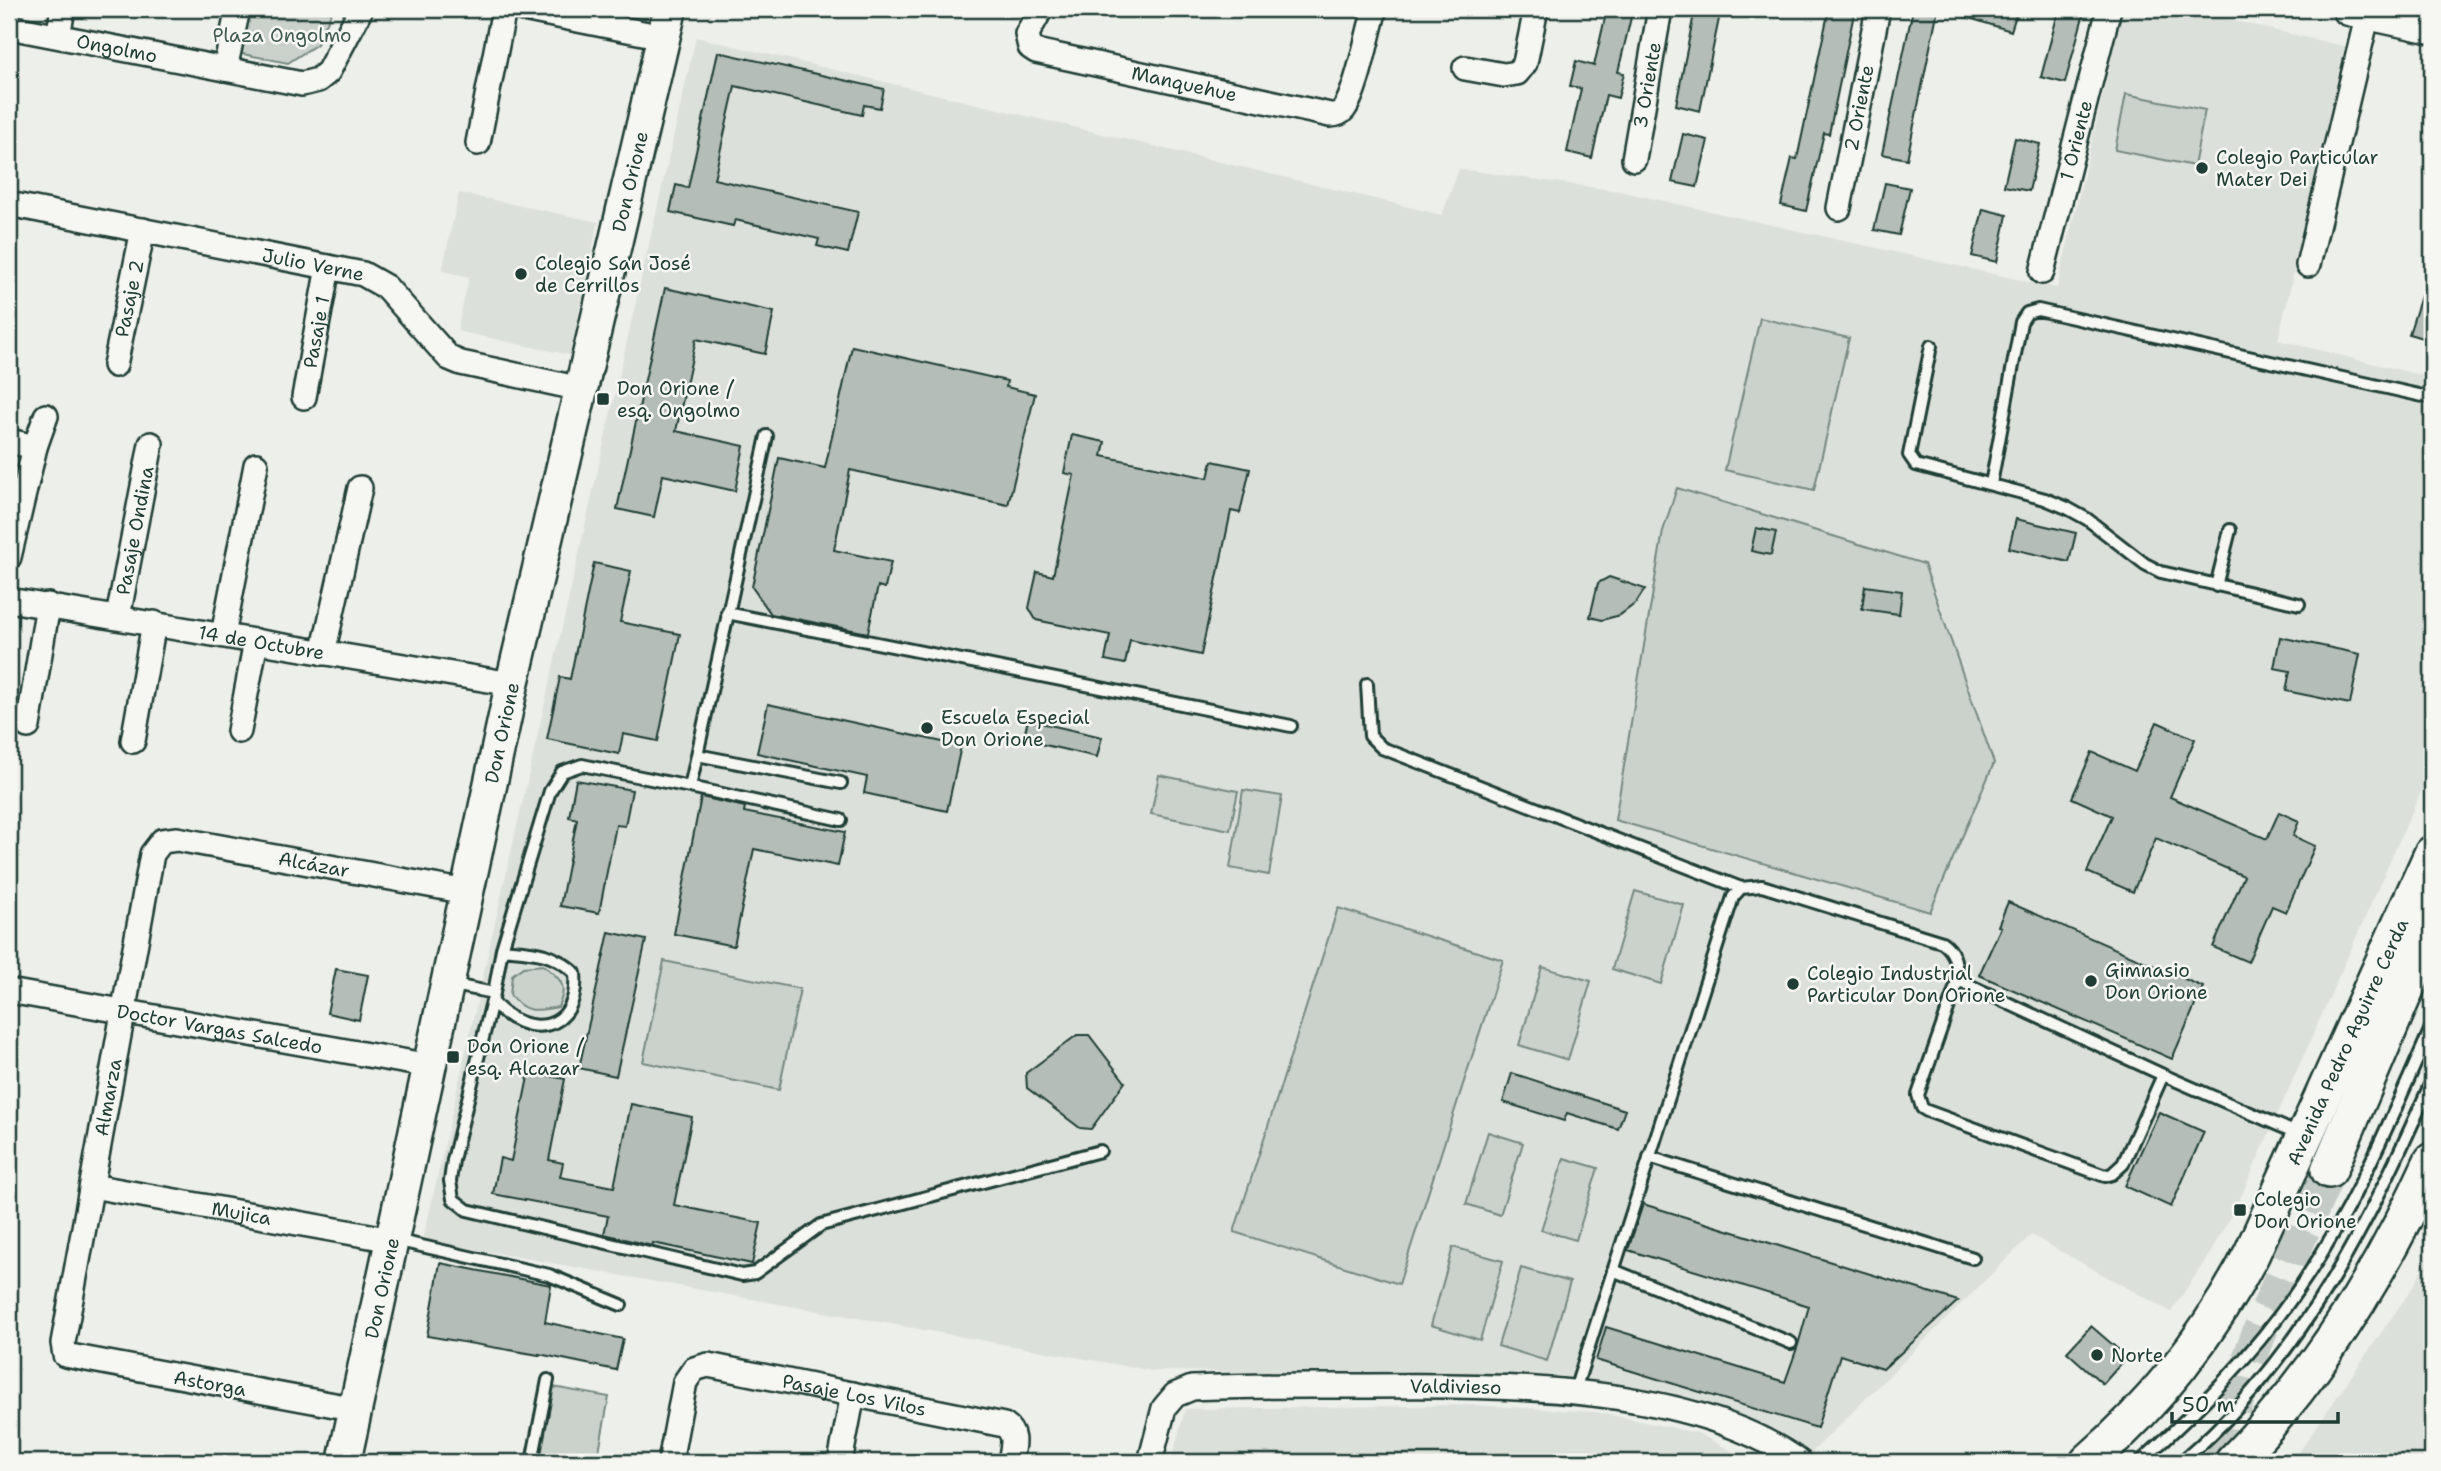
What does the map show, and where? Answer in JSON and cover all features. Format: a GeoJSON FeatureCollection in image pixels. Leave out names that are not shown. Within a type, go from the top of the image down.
{"type":"FeatureCollection","features":[{"type":"Feature","properties":{"kind":"main road","name":"Avenida Pedro Aguirre Cerda"},"geometry":{"type":"LineString","coordinates":[[2088,1462],[2158,1395],[2212,1324],[2252,1253],[2432,854]]}},
{"type":"Feature","properties":{"kind":"main road"},"geometry":{"type":"LineString","coordinates":[[2329,1170],[2432,928]]}},
{"type":"Feature","properties":{"kind":"main road"},"geometry":{"type":"LineString","coordinates":[[2233,1462],[2302,1384],[2345,1325],[2390,1247],[2432,1161]]}},
{"type":"Feature","properties":{"kind":"main road"},"geometry":{"type":"LineString","coordinates":[[2264,1462],[2276,1415]]}},
{"type":"Feature","properties":{"kind":"street"},"geometry":{"type":"LineString","coordinates":[[58,36],[63,9]]}},
{"type":"Feature","properties":{"kind":"street"},"geometry":{"type":"LineString","coordinates":[[225,69],[238,9]]}},
{"type":"Feature","properties":{"kind":"street","name":"Ongolmo"},"geometry":{"type":"LineString","coordinates":[[9,27],[302,84],[318,80],[332,66],[360,9]]}},
{"type":"Feature","properties":{"kind":"street"},"geometry":{"type":"LineString","coordinates":[[478,143],[504,9]]}},
{"type":"Feature","properties":{"kind":"street"},"geometry":{"type":"LineString","coordinates":[[523,9],[667,23]]}},
{"type":"Feature","properties":{"kind":"street","name":"Manquehue"},"geometry":{"type":"LineString","coordinates":[[1041,9],[1030,26],[1027,40],[1030,47],[1045,54],[1329,115],[1339,114],[1352,93],[1375,9]]}},
{"type":"Feature","properties":{"kind":"street"},"geometry":{"type":"LineString","coordinates":[[1465,68],[1504,75],[1517,73],[1525,64],[1536,9]]}},
{"type":"Feature","properties":{"kind":"street","name":"3 Oriente"},"geometry":{"type":"LineString","coordinates":[[1634,159],[1660,9]]}},
{"type":"Feature","properties":{"kind":"street","name":"2 Oriente"},"geometry":{"type":"LineString","coordinates":[[1839,208],[1878,9]]}},
{"type":"Feature","properties":{"kind":"street","name":"1 Oriente"},"geometry":{"type":"LineString","coordinates":[[2042,272],[2109,9]]}},
{"type":"Feature","properties":{"kind":"street"},"geometry":{"type":"LineString","coordinates":[[2308,265],[2358,11],[2422,20]]}},
{"type":"Feature","properties":{"kind":"street","name":"Don Orione"},"geometry":{"type":"LineString","coordinates":[[344,1462],[512,684],[667,23]]}},
{"type":"Feature","properties":{"kind":"street","name":"Julio Verne"},"geometry":{"type":"LineString","coordinates":[[9,204],[363,274],[379,281],[449,358],[473,366],[581,389]]}},
{"type":"Feature","properties":{"kind":"street","name":"Pasaje 2"},"geometry":{"type":"LineString","coordinates":[[114,365],[143,230]]}},
{"type":"Feature","properties":{"kind":"street","name":"Pasaje 1"},"geometry":{"type":"LineString","coordinates":[[304,397],[328,267]]}},
{"type":"Feature","properties":{"kind":"street"},"geometry":{"type":"LineString","coordinates":[[9,557],[35,447],[46,416]]}},
{"type":"Feature","properties":{"kind":"street"},"geometry":{"type":"LineString","coordinates":[[9,441],[35,447]]}},
{"type":"Feature","properties":{"kind":"street","name":"Pasaje Ondina"},"geometry":{"type":"LineString","coordinates":[[118,617],[151,444]]}},
{"type":"Feature","properties":{"kind":"street"},"geometry":{"type":"LineString","coordinates":[[223,635],[256,465]]}},
{"type":"Feature","properties":{"kind":"street"},"geometry":{"type":"LineString","coordinates":[[323,653],[360,488]]}},
{"type":"Feature","properties":{"kind":"street","name":"14 de Octubre"},"geometry":{"type":"LineString","coordinates":[[9,600],[512,684]]}},
{"type":"Feature","properties":{"kind":"street"},"geometry":{"type":"LineString","coordinates":[[28,726],[48,606]]}},
{"type":"Feature","properties":{"kind":"street"},"geometry":{"type":"LineString","coordinates":[[133,741],[154,624]]}},
{"type":"Feature","properties":{"kind":"street"},"geometry":{"type":"LineString","coordinates":[[239,731],[256,641]]}},
{"type":"Feature","properties":{"kind":"street","name":"Alcázar"},"geometry":{"type":"LineString","coordinates":[[162,841],[177,839],[467,892]]}},
{"type":"Feature","properties":{"kind":"street","name":"Almarza"},"geometry":{"type":"LineString","coordinates":[[65,1355],[63,1343],[152,854],[162,841]]}},
{"type":"Feature","properties":{"kind":"street","name":"Doctor Vargas Salcedo"},"geometry":{"type":"LineString","coordinates":[[9,990],[124,1013],[430,1066]]}},
{"type":"Feature","properties":{"kind":"street","name":"Mujica"},"geometry":{"type":"LineString","coordinates":[[92,1186],[392,1240]]}},
{"type":"Feature","properties":{"kind":"street","name":"Astorga"},"geometry":{"type":"LineString","coordinates":[[65,1355],[356,1409]]}},
{"type":"Feature","properties":{"kind":"street","name":"Pasaje Los Vilos"},"geometry":{"type":"LineString","coordinates":[[670,1462],[685,1381],[694,1369],[708,1365],[1004,1425],[1012,1431],[1014,1437],[1010,1462]]}},
{"type":"Feature","properties":{"kind":"street","name":"Valdivieso"},"geometry":{"type":"LineString","coordinates":[[1150,1462],[1164,1408],[1175,1395],[1192,1388],[1438,1385],[1574,1393],[1636,1401],[1751,1434],[1800,1462]]}},
{"type":"Feature","properties":{"kind":"street"},"geometry":{"type":"LineString","coordinates":[[840,1462],[853,1394]]}},
{"type":"Feature","properties":{"kind":"lane"},"geometry":{"type":"LineString","coordinates":[[1991,484],[2021,322],[2027,313],[2038,310],[2432,397]]}},
{"type":"Feature","properties":{"kind":"lane"},"geometry":{"type":"LineString","coordinates":[[1931,346],[1909,455],[1911,461],[1924,469],[1991,484],[2067,508],[2087,519],[2145,564],[2161,572],[2299,604]]}},
{"type":"Feature","properties":{"kind":"lane"},"geometry":{"type":"LineString","coordinates":[[690,787],[766,436]]}},
{"type":"Feature","properties":{"kind":"lane"},"geometry":{"type":"LineString","coordinates":[[2216,586],[2230,530]]}},
{"type":"Feature","properties":{"kind":"lane"},"geometry":{"type":"LineString","coordinates":[[727,613],[1291,726]]}},
{"type":"Feature","properties":{"kind":"lane"},"geometry":{"type":"LineString","coordinates":[[1367,684],[1370,736],[1382,748],[1741,888],[1762,886],[1942,942],[1950,948],[1958,980],[1918,1095],[1922,1108],[1927,1111],[2105,1176],[2112,1174],[2123,1164],[2164,1075]]}},
{"type":"Feature","properties":{"kind":"lane"},"geometry":{"type":"LineString","coordinates":[[697,755],[841,783]]}},
{"type":"Feature","properties":{"kind":"lane"},"geometry":{"type":"LineString","coordinates":[[841,820],[582,765],[562,772],[550,791],[502,949],[453,1160],[450,1181],[453,1199],[467,1210],[742,1275],[755,1273],[821,1225],[1100,1151]]}},
{"type":"Feature","properties":{"kind":"lane"},"geometry":{"type":"LineString","coordinates":[[1574,1393],[1733,897],[1741,888]]}},
{"type":"Feature","properties":{"kind":"lane"},"geometry":{"type":"LineString","coordinates":[[447,984],[493,997],[504,1015],[524,1025],[551,1024],[566,1015],[576,991],[575,973],[561,960],[540,952],[502,949]]}},
{"type":"Feature","properties":{"kind":"lane"},"geometry":{"type":"LineString","coordinates":[[1958,980],[2164,1075],[2305,1136]]}},
{"type":"Feature","properties":{"kind":"lane"},"geometry":{"type":"LineString","coordinates":[[2140,1462],[2182,1425],[2229,1376],[2267,1332],[2298,1290],[2321,1255],[2388,1127],[2432,1026]]}},
{"type":"Feature","properties":{"kind":"lane"},"geometry":{"type":"LineString","coordinates":[[2181,1462],[2247,1396],[2328,1290],[2377,1200],[2432,1080]]}},
{"type":"Feature","properties":{"kind":"lane"},"geometry":{"type":"LineString","coordinates":[[1649,1157],[1973,1258]]}},
{"type":"Feature","properties":{"kind":"lane"},"geometry":{"type":"LineString","coordinates":[[392,1240],[549,1275],[621,1305]]}},
{"type":"Feature","properties":{"kind":"lane"},"geometry":{"type":"LineString","coordinates":[[1613,1270],[1791,1343]]}},
{"type":"Feature","properties":{"kind":"lane"},"geometry":{"type":"LineString","coordinates":[[532,1462],[548,1380]]}},
{"type":"Feature","properties":{"kind":"shaded area"},"geometry":{"type":"Polygon","coordinates":[[[2123,9],[2183,9],[2347,47],[2278,340],[2432,378],[2432,767],[2239,1201],[2209,1255],[2171,1312],[2031,1235],[1812,1452],[1730,1411],[1648,1390],[1551,1375],[1153,1371],[423,1240],[696,37],[1442,215],[1459,169],[1619,191],[2057,288],[2123,9]]]}},
{"type":"Feature","properties":{"kind":"shaded area","name":"Colegio San José de Cerrillos"},"geometry":{"type":"Polygon","coordinates":[[[459,193],[598,222],[570,355],[457,331],[469,277],[442,271],[459,193]]]}},
{"type":"Feature","properties":{"kind":"shaded area"},"geometry":{"type":"Polygon","coordinates":[[[2432,1246],[2432,1462],[2292,1462],[2415,1284],[2432,1246]]]}},
{"type":"Feature","properties":{"kind":"shaded area"},"geometry":{"type":"Polygon","coordinates":[[[1473,1405],[1596,1412],[1698,1433],[1752,1462],[1171,1462],[1185,1409],[1473,1405]]]}},
{"type":"Feature","properties":{"kind":"green space","name":"Plaza Ongolmo"},"geometry":{"type":"Polygon","coordinates":[[[244,9],[333,9],[317,44],[288,63],[233,52],[244,9]]]}},
{"type":"Feature","properties":{"kind":"green space"},"geometry":{"type":"Polygon","coordinates":[[[2126,94],[2205,110],[2194,166],[2115,150],[2126,94]]]}},
{"type":"Feature","properties":{"kind":"green space"},"geometry":{"type":"Polygon","coordinates":[[[1760,318],[1849,338],[1814,490],[1725,470],[1760,318]]]}},
{"type":"Feature","properties":{"kind":"green space"},"geometry":{"type":"Polygon","coordinates":[[[1677,488],[1924,564],[1994,763],[1930,912],[1615,820],[1663,531],[1677,488]]]}},
{"type":"Feature","properties":{"kind":"green space"},"geometry":{"type":"Polygon","coordinates":[[[1159,775],[1238,791],[1230,830],[1151,814],[1159,775]]]}},
{"type":"Feature","properties":{"kind":"green space"},"geometry":{"type":"Polygon","coordinates":[[[1243,790],[1282,796],[1269,875],[1230,868],[1243,790]]]}},
{"type":"Feature","properties":{"kind":"green space"},"geometry":{"type":"Polygon","coordinates":[[[1635,891],[1684,905],[1661,984],[1612,969],[1635,891]]]}},
{"type":"Feature","properties":{"kind":"green space"},"geometry":{"type":"Polygon","coordinates":[[[1338,908],[1503,960],[1399,1284],[1234,1232],[1338,908]]]}},
{"type":"Feature","properties":{"kind":"green space"},"geometry":{"type":"Polygon","coordinates":[[[664,961],[800,989],[779,1090],[643,1062],[664,961]]]}},
{"type":"Feature","properties":{"kind":"green space"},"geometry":{"type":"Polygon","coordinates":[[[543,965],[561,983],[563,993],[558,1007],[531,1010],[510,995],[512,975],[523,967],[543,965]]]}},
{"type":"Feature","properties":{"kind":"green space"},"geometry":{"type":"Polygon","coordinates":[[[1542,967],[1591,981],[1568,1060],[1519,1045],[1542,967]]]}},
{"type":"Feature","properties":{"kind":"green space"},"geometry":{"type":"Polygon","coordinates":[[[1488,1132],[1523,1143],[1500,1215],[1466,1204],[1488,1132]]]}},
{"type":"Feature","properties":{"kind":"green space"},"geometry":{"type":"Polygon","coordinates":[[[1564,1158],[1598,1168],[1576,1240],[1541,1230],[1564,1158]]]}},
{"type":"Feature","properties":{"kind":"green space"},"geometry":{"type":"Polygon","coordinates":[[[1453,1247],[1503,1261],[1480,1340],[1431,1325],[1453,1247]]]}},
{"type":"Feature","properties":{"kind":"green space"},"geometry":{"type":"Polygon","coordinates":[[[1521,1268],[1570,1282],[1547,1361],[1498,1346],[1521,1268]]]}},
{"type":"Feature","properties":{"kind":"green space"},"geometry":{"type":"Polygon","coordinates":[[[553,1387],[609,1397],[597,1462],[540,1462],[553,1387]]]}},
{"type":"Feature","properties":{"kind":"building"},"geometry":{"type":"Polygon","coordinates":[[[1607,9],[1633,9],[1618,72],[1624,73],[1618,98],[1606,95],[1592,158],[1567,152],[1581,89],[1570,86],[1576,61],[1594,66],[1607,9]]]}},
{"type":"Feature","properties":{"kind":"building"},"geometry":{"type":"Polygon","coordinates":[[[1695,9],[1721,9],[1700,111],[1676,105],[1695,9]]]}},
{"type":"Feature","properties":{"kind":"building"},"geometry":{"type":"Polygon","coordinates":[[[1829,9],[1855,9],[1829,134],[1824,133],[1806,211],[1781,205],[1792,158],[1797,159],[1829,9]]]}},
{"type":"Feature","properties":{"kind":"building"},"geometry":{"type":"Polygon","coordinates":[[[1913,9],[1938,9],[1907,159],[1882,154],[1913,9]]]}},
{"type":"Feature","properties":{"kind":"building"},"geometry":{"type":"Polygon","coordinates":[[[1954,9],[2018,9],[2011,31],[1953,13],[1954,9]]]}},
{"type":"Feature","properties":{"kind":"building"},"geometry":{"type":"Polygon","coordinates":[[[2059,9],[2085,9],[2065,83],[2041,77],[2059,9]]]}},
{"type":"Feature","properties":{"kind":"building"},"geometry":{"type":"Polygon","coordinates":[[[718,52],[884,89],[880,108],[864,105],[862,115],[735,86],[714,179],[858,212],[848,253],[817,246],[819,239],[735,220],[733,226],[670,212],[676,185],[688,188],[718,52]]]}},
{"type":"Feature","properties":{"kind":"building"},"geometry":{"type":"Polygon","coordinates":[[[1683,134],[1708,140],[1697,187],[1672,182],[1683,134]]]}},
{"type":"Feature","properties":{"kind":"building"},"geometry":{"type":"Polygon","coordinates":[[[2015,138],[2040,144],[2029,191],[2004,186],[2015,138]]]}},
{"type":"Feature","properties":{"kind":"building"},"geometry":{"type":"Polygon","coordinates":[[[1885,183],[1910,188],[1899,235],[1874,230],[1885,183]]]}},
{"type":"Feature","properties":{"kind":"building"},"geometry":{"type":"Polygon","coordinates":[[[1983,209],[2007,215],[1997,262],[1972,256],[1983,209]]]}},
{"type":"Feature","properties":{"kind":"building"},"geometry":{"type":"Polygon","coordinates":[[[2428,274],[2432,275],[2432,341],[2409,334],[2428,274]]]}},
{"type":"Feature","properties":{"kind":"building"},"geometry":{"type":"Polygon","coordinates":[[[665,288],[774,312],[765,354],[696,339],[676,431],[744,446],[735,491],[663,475],[654,517],[617,509],[665,288]]]}},
{"type":"Feature","properties":{"kind":"building"},"geometry":{"type":"Polygon","coordinates":[[[852,346],[1007,381],[1006,387],[1035,394],[1008,505],[850,470],[834,550],[891,562],[885,588],[878,586],[868,633],[771,614],[752,587],[779,458],[825,468],[852,346]]]}},
{"type":"Feature","properties":{"kind":"building"},"geometry":{"type":"Polygon","coordinates":[[[1072,435],[1105,442],[1102,456],[1208,478],[1212,461],[1250,469],[1240,513],[1231,511],[1201,655],[1130,640],[1125,664],[1105,660],[1110,635],[1036,620],[1029,608],[1037,572],[1053,576],[1074,475],[1064,473],[1072,435]]]}},
{"type":"Feature","properties":{"kind":"building"},"geometry":{"type":"Polygon","coordinates":[[[2016,519],[2076,533],[2069,562],[2009,548],[2016,519]]]}},
{"type":"Feature","properties":{"kind":"building"},"geometry":{"type":"Polygon","coordinates":[[[1756,528],[1776,532],[1771,555],[1751,551],[1756,528]]]}},
{"type":"Feature","properties":{"kind":"building"},"geometry":{"type":"Polygon","coordinates":[[[594,563],[631,571],[620,622],[680,634],[658,741],[623,734],[619,754],[547,739],[560,677],[570,679],[594,563]]]}},
{"type":"Feature","properties":{"kind":"building"},"geometry":{"type":"Polygon","coordinates":[[[1609,577],[1645,589],[1636,603],[1620,615],[1602,620],[1590,617],[1598,583],[1609,577]]]}},
{"type":"Feature","properties":{"kind":"building"},"geometry":{"type":"Polygon","coordinates":[[[1865,586],[1902,591],[1899,614],[1862,609],[1865,586]]]}},
{"type":"Feature","properties":{"kind":"building"},"geometry":{"type":"Polygon","coordinates":[[[2280,637],[2360,654],[2350,704],[2286,691],[2290,671],[2274,668],[2280,637]]]}},
{"type":"Feature","properties":{"kind":"building"},"geometry":{"type":"Polygon","coordinates":[[[768,704],[961,746],[947,811],[864,793],[867,777],[757,753],[768,704]]]}},
{"type":"Feature","properties":{"kind":"building"},"geometry":{"type":"Polygon","coordinates":[[[1028,720],[1102,737],[1097,757],[1023,740],[1028,720]]]}},
{"type":"Feature","properties":{"kind":"building"},"geometry":{"type":"Polygon","coordinates":[[[2157,722],[2195,739],[2170,797],[2267,839],[2279,812],[2299,821],[2293,836],[2315,846],[2286,912],[2272,906],[2248,962],[2213,947],[2244,876],[2156,838],[2133,892],[2087,872],[2112,816],[2072,798],[2092,752],[2135,771],[2157,722]]]}},
{"type":"Feature","properties":{"kind":"building"},"geometry":{"type":"Polygon","coordinates":[[[576,780],[632,790],[625,826],[616,825],[599,913],[560,906],[577,819],[569,817],[576,780]]]}},
{"type":"Feature","properties":{"kind":"building"},"geometry":{"type":"Polygon","coordinates":[[[701,797],[745,807],[744,812],[845,832],[838,866],[754,849],[734,946],[674,934],[701,797]]]}},
{"type":"Feature","properties":{"kind":"building","name":"Gimnasio Don Orione"},"geometry":{"type":"Polygon","coordinates":[[[2008,902],[2203,987],[2172,1059],[1979,975],[2001,927],[1998,926],[2008,902]]]}},
{"type":"Feature","properties":{"kind":"building"},"geometry":{"type":"Polygon","coordinates":[[[609,932],[646,940],[616,1076],[579,1068],[609,932]]]}},
{"type":"Feature","properties":{"kind":"building"},"geometry":{"type":"Polygon","coordinates":[[[336,969],[368,975],[359,1020],[327,1013],[336,969]]]}},
{"type":"Feature","properties":{"kind":"building"},"geometry":{"type":"Polygon","coordinates":[[[1077,1035],[1089,1035],[1125,1082],[1091,1129],[1080,1128],[1027,1088],[1026,1073],[1077,1035]]]}},
{"type":"Feature","properties":{"kind":"building"},"geometry":{"type":"Polygon","coordinates":[[[529,1072],[565,1079],[549,1160],[563,1163],[560,1177],[614,1187],[631,1104],[692,1117],[674,1205],[761,1223],[752,1264],[653,1243],[652,1246],[604,1234],[608,1216],[493,1194],[500,1158],[511,1161],[529,1072]]]}},
{"type":"Feature","properties":{"kind":"building"},"geometry":{"type":"Polygon","coordinates":[[[1512,1073],[1625,1110],[1618,1129],[1567,1113],[1564,1121],[1503,1102],[1512,1073]]]}},
{"type":"Feature","properties":{"kind":"building"},"geometry":{"type":"Polygon","coordinates":[[[2159,1112],[2204,1132],[2171,1207],[2125,1186],[2159,1112]]]}},
{"type":"Feature","properties":{"kind":"building"},"geometry":{"type":"Polygon","coordinates":[[[1643,1204],[1958,1301],[1883,1369],[1840,1355],[1817,1428],[1596,1360],[1606,1327],[1785,1382],[1798,1345],[1809,1306],[1628,1250],[1643,1204]]]}},
{"type":"Feature","properties":{"kind":"building"},"geometry":{"type":"Polygon","coordinates":[[[440,1263],[551,1285],[545,1322],[623,1339],[616,1370],[539,1354],[427,1336],[440,1263]]]}},
{"type":"Feature","properties":{"kind":"building","name":"Norte"},"geometry":{"type":"Polygon","coordinates":[[[2091,1326],[2127,1357],[2103,1384],[2067,1352],[2091,1326]]]}},
{"type":"Feature","properties":{"kind":"tunnel"},"geometry":{"type":"LineString","coordinates":[[2222,1462],[2230,1424],[2253,1350],[2329,1170]]}},
{"type":"Feature","properties":{"kind":"place","name":"Colegio Particular Mater Dei"},"geometry":{"type":"Point","coordinates":[2202,168]}},
{"type":"Feature","properties":{"kind":"place","name":"Colegio San José de Cerrillos"},"geometry":{"type":"Point","coordinates":[521,274]}},
{"type":"Feature","properties":{"kind":"place","name":"Don Orione / esq. Ongolmo"},"geometry":{"type":"Point","coordinates":[603,399]}},
{"type":"Feature","properties":{"kind":"place","name":"Escuela Especial Don Orione"},"geometry":{"type":"Point","coordinates":[927,728]}},
{"type":"Feature","properties":{"kind":"place","name":"Gimnasio Don Orione"},"geometry":{"type":"Point","coordinates":[2091,981]}},
{"type":"Feature","properties":{"kind":"place","name":"Colegio Industrial Particular Don Orione"},"geometry":{"type":"Point","coordinates":[1793,984]}},
{"type":"Feature","properties":{"kind":"place","name":"Don Orione / esq. Alcazar"},"geometry":{"type":"Point","coordinates":[453,1057]}},
{"type":"Feature","properties":{"kind":"place","name":"Colegio Don Orione"},"geometry":{"type":"Point","coordinates":[2240,1210]}},
{"type":"Feature","properties":{"kind":"place","name":"Norte"},"geometry":{"type":"Point","coordinates":[2097,1355]}}]}
